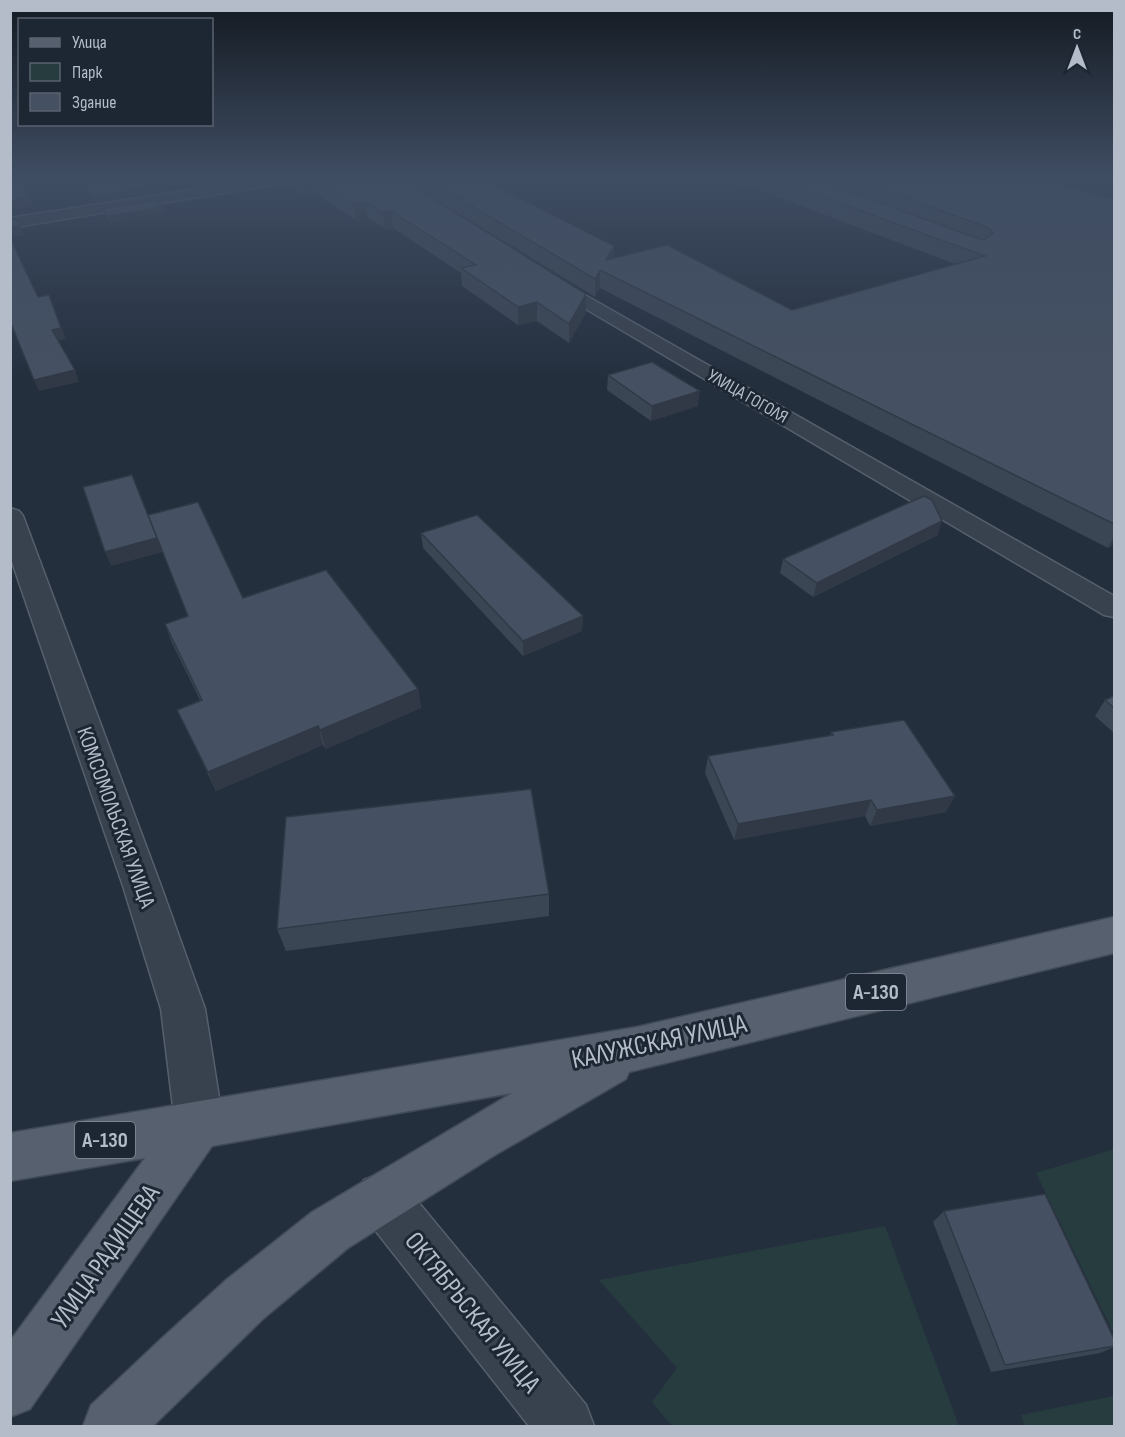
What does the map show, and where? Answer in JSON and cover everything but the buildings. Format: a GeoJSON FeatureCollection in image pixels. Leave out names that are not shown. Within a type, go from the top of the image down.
{"type":"FeatureCollection","features":[{"type":"Feature","properties":{"kind":"main road","name":"КАЛУЖСКАЯ УЛИЦА"},"geometry":{"type":"LineString","coordinates":[[199,1123],[637,1049],[1114,935]]}},
{"type":"Feature","properties":{"kind":"main road"},"geometry":{"type":"LineString","coordinates":[[112,1426],[182,1358],[278,1271],[330,1230],[578,1080],[637,1049]]}},
{"type":"Feature","properties":{"kind":"main road","name":"А-130"},"geometry":{"type":"LineString","coordinates":[[10,1157],[199,1123]]}},
{"type":"Feature","properties":{"kind":"main road","name":"УЛИЦА РАДИЩЕВА"},"geometry":{"type":"LineString","coordinates":[[10,1389],[199,1123]]}},
{"type":"Feature","properties":{"kind":"street","name":"УЛИЦА ГОГОЛЯ"},"geometry":{"type":"LineString","coordinates":[[532,268],[591,305],[1114,608]]}},
{"type":"Feature","properties":{"kind":"street","name":"КОМСОМОЛЬСКАЯ УЛИЦА"},"geometry":{"type":"LineString","coordinates":[[10,516],[142,886],[183,1009],[199,1123]]}},
{"type":"Feature","properties":{"kind":"street","name":"ОКТЯБРЬСКАЯ УЛИЦА"},"geometry":{"type":"LineString","coordinates":[[382,1198],[565,1426]]}},
{"type":"Feature","properties":{"kind":"green space"},"geometry":{"type":"Polygon","coordinates":[[[1114,1149],[1114,1334],[1036,1173],[1114,1149]]]}},
{"type":"Feature","properties":{"kind":"green space"},"geometry":{"type":"Polygon","coordinates":[[[885,1226],[959,1426],[672,1426],[652,1402],[677,1368],[599,1280],[885,1226]]]}},
{"type":"Feature","properties":{"kind":"green space"},"geometry":{"type":"Polygon","coordinates":[[[1114,1396],[1114,1426],[1025,1426],[1021,1415],[1114,1396]]]}}]}
